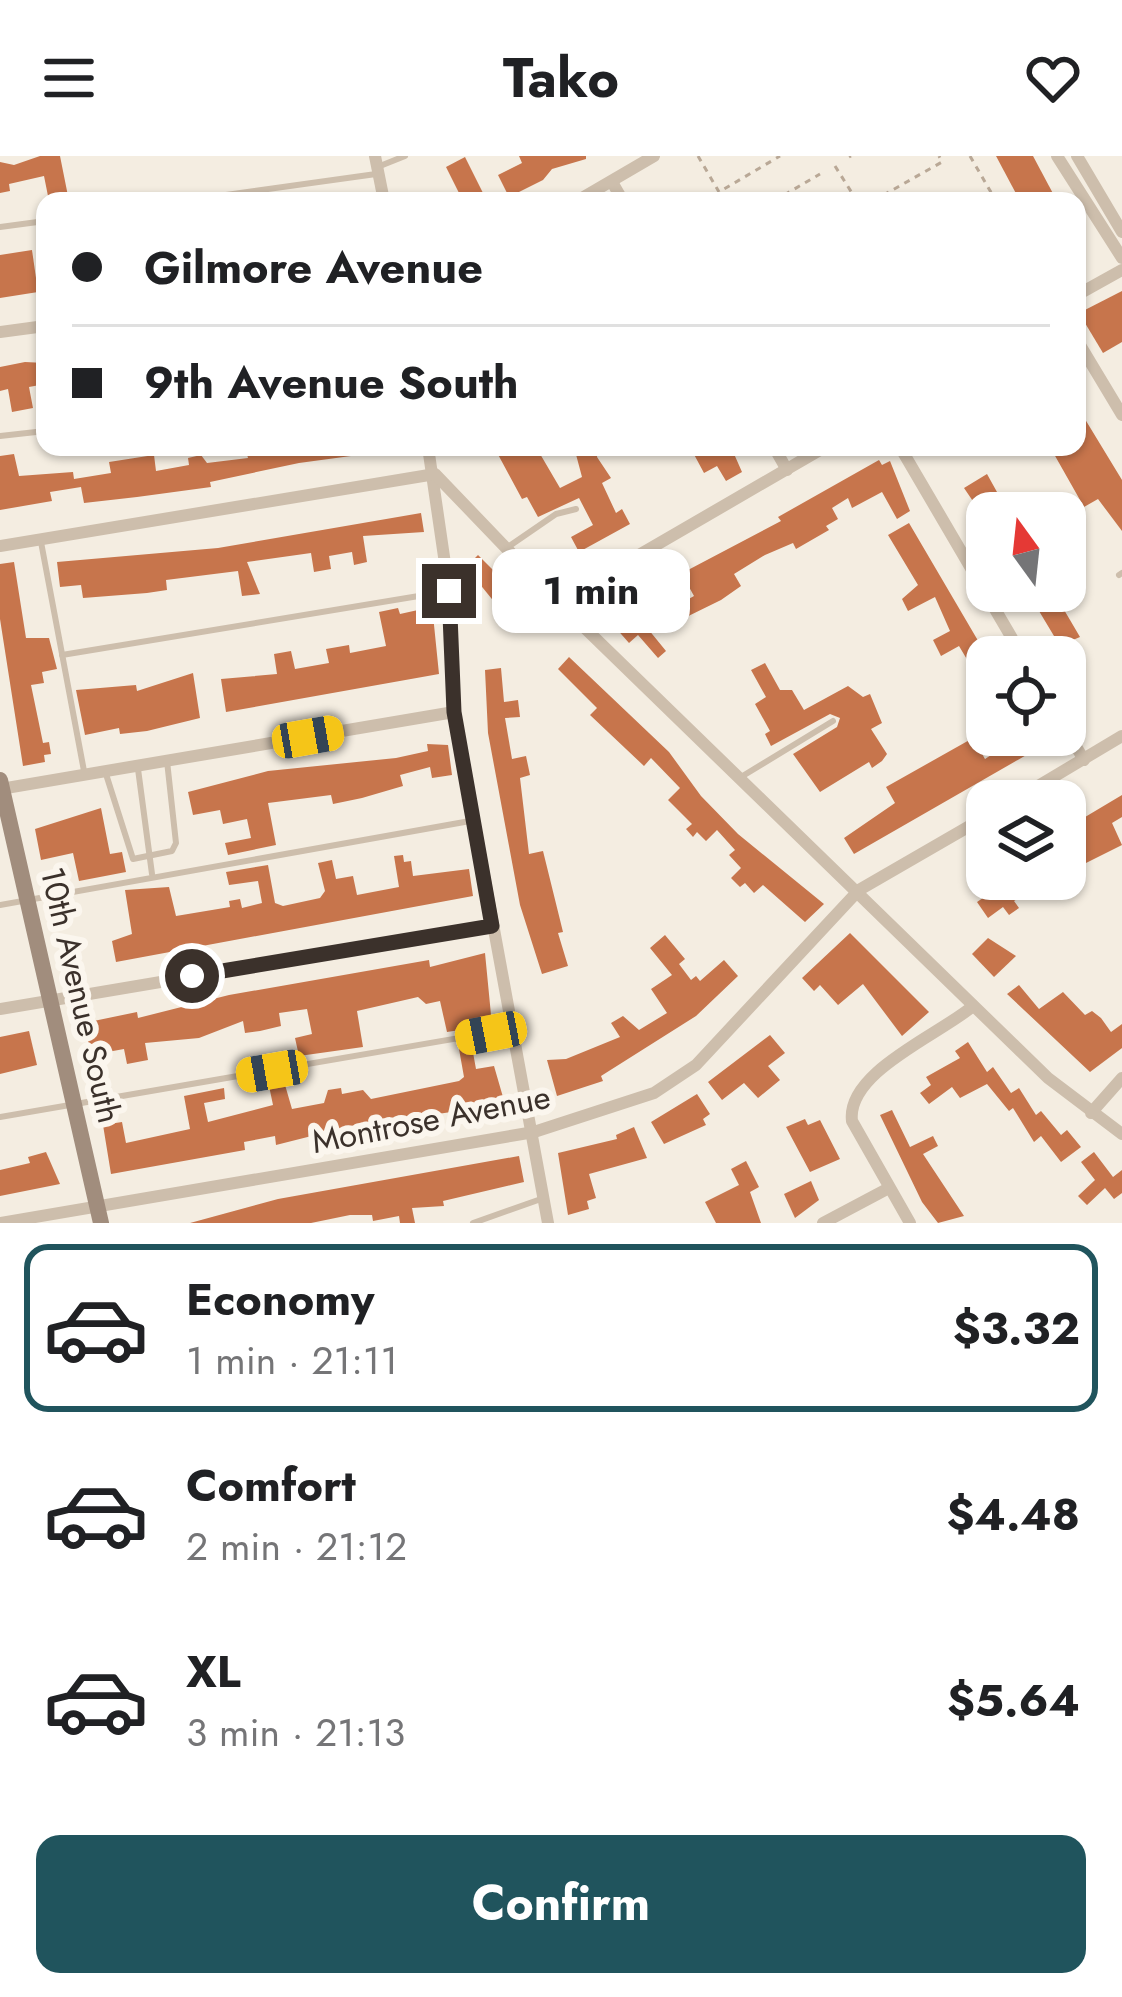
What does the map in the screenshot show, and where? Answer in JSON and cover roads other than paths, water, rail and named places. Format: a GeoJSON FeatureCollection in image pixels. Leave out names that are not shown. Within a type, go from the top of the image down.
{"type":"FeatureCollection","features":[{"type":"Feature","properties":{"kind":"street"},"geometry":{"type":"LineString","coordinates":[[594,192],[654,156]]}},
{"type":"Feature","properties":{"kind":"street"},"geometry":{"type":"LineString","coordinates":[[1057,156],[1080,192]]}},
{"type":"Feature","properties":{"kind":"street"},"geometry":{"type":"LineString","coordinates":[[1077,156],[1122,232]]}},
{"type":"Feature","properties":{"kind":"street"},"geometry":{"type":"LineString","coordinates":[[611,182],[617,192]]}},
{"type":"Feature","properties":{"kind":"street"},"geometry":{"type":"LineString","coordinates":[[1086,202],[1122,258]]}},
{"type":"Feature","properties":{"kind":"street"},"geometry":{"type":"LineString","coordinates":[[1086,290],[1122,269]]}},
{"type":"Feature","properties":{"kind":"street"},"geometry":{"type":"LineString","coordinates":[[0,332],[36,327]]}},
{"type":"Feature","properties":{"kind":"street"},"geometry":{"type":"LineString","coordinates":[[1086,355],[1122,415]]}},
{"type":"Feature","properties":{"kind":"street"},"geometry":{"type":"LineString","coordinates":[[430,456],[449,591],[454,712],[548,1223]]}},
{"type":"Feature","properties":{"kind":"street"},"geometry":{"type":"LineString","coordinates":[[779,456],[788,470]]}},
{"type":"Feature","properties":{"kind":"street"},"geometry":{"type":"LineString","coordinates":[[558,602],[811,456]]}},
{"type":"Feature","properties":{"kind":"street"},"geometry":{"type":"LineString","coordinates":[[905,456],[1011,636]]}},
{"type":"Feature","properties":{"kind":"street"},"geometry":{"type":"LineString","coordinates":[[0,546],[435,474]]}},
{"type":"Feature","properties":{"kind":"street"},"geometry":{"type":"LineString","coordinates":[[435,474],[558,602],[974,1006],[1091,1113],[1122,1134]]}},
{"type":"Feature","properties":{"kind":"street"},"geometry":{"type":"LineString","coordinates":[[1,786],[454,712]]}},
{"type":"Feature","properties":{"kind":"street"},"geometry":{"type":"LineString","coordinates":[[1049,780],[1122,736]]}},
{"type":"Feature","properties":{"kind":"street"},"geometry":{"type":"LineString","coordinates":[[1082,756],[1084,760]]}},
{"type":"Feature","properties":{"kind":"street","name":"10th Avenue South"},"geometry":{"type":"LineString","coordinates":[[1,786],[99,1214]]}},
{"type":"Feature","properties":{"kind":"street","name":"Montrose Avenue"},"geometry":{"type":"LineString","coordinates":[[0,1223],[99,1214],[534,1132],[654,1093],[696,1065],[780,981],[859,890],[966,828]]}},
{"type":"Feature","properties":{"kind":"street"},"geometry":{"type":"LineString","coordinates":[[0,1009],[492,926]]}},
{"type":"Feature","properties":{"kind":"street"},"geometry":{"type":"LineString","coordinates":[[910,1223],[852,1121],[857,1091],[874,1073],[974,1006]]}},
{"type":"Feature","properties":{"kind":"street"},"geometry":{"type":"LineString","coordinates":[[1091,1113],[1122,1078]]}},
{"type":"Feature","properties":{"kind":"street"},"geometry":{"type":"LineString","coordinates":[[823,1223],[889,1189]]}},
{"type":"Feature","properties":{"kind":"lane"},"geometry":{"type":"LineString","coordinates":[[232,192],[405,156]]}},
{"type":"Feature","properties":{"kind":"lane"},"geometry":{"type":"LineString","coordinates":[[0,227],[36,222]]}},
{"type":"Feature","properties":{"kind":"lane"},"geometry":{"type":"LineString","coordinates":[[0,436],[36,432]]}},
{"type":"Feature","properties":{"kind":"lane"},"geometry":{"type":"LineString","coordinates":[[505,549],[556,514],[577,509]]}},
{"type":"Feature","properties":{"kind":"lane"},"geometry":{"type":"LineString","coordinates":[[40,539],[85,775]]}},
{"type":"Feature","properties":{"kind":"lane"},"geometry":{"type":"LineString","coordinates":[[62,655],[449,591]]}},
{"type":"Feature","properties":{"kind":"lane"},"geometry":{"type":"LineString","coordinates":[[741,777],[833,721]]}},
{"type":"Feature","properties":{"kind":"lane"},"geometry":{"type":"LineString","coordinates":[[105,771],[124,845],[133,859],[150,857],[172,851],[176,843],[167,760]]}},
{"type":"Feature","properties":{"kind":"lane"},"geometry":{"type":"LineString","coordinates":[[137,766],[152,874]]}},
{"type":"Feature","properties":{"kind":"lane"},"geometry":{"type":"LineString","coordinates":[[0,905],[152,874],[474,820]]}},
{"type":"Feature","properties":{"kind":"lane"},"geometry":{"type":"LineString","coordinates":[[0,1117],[513,1028]]}},
{"type":"Feature","properties":{"kind":"lane"},"geometry":{"type":"LineString","coordinates":[[473,1223],[544,1198]]}}]}
